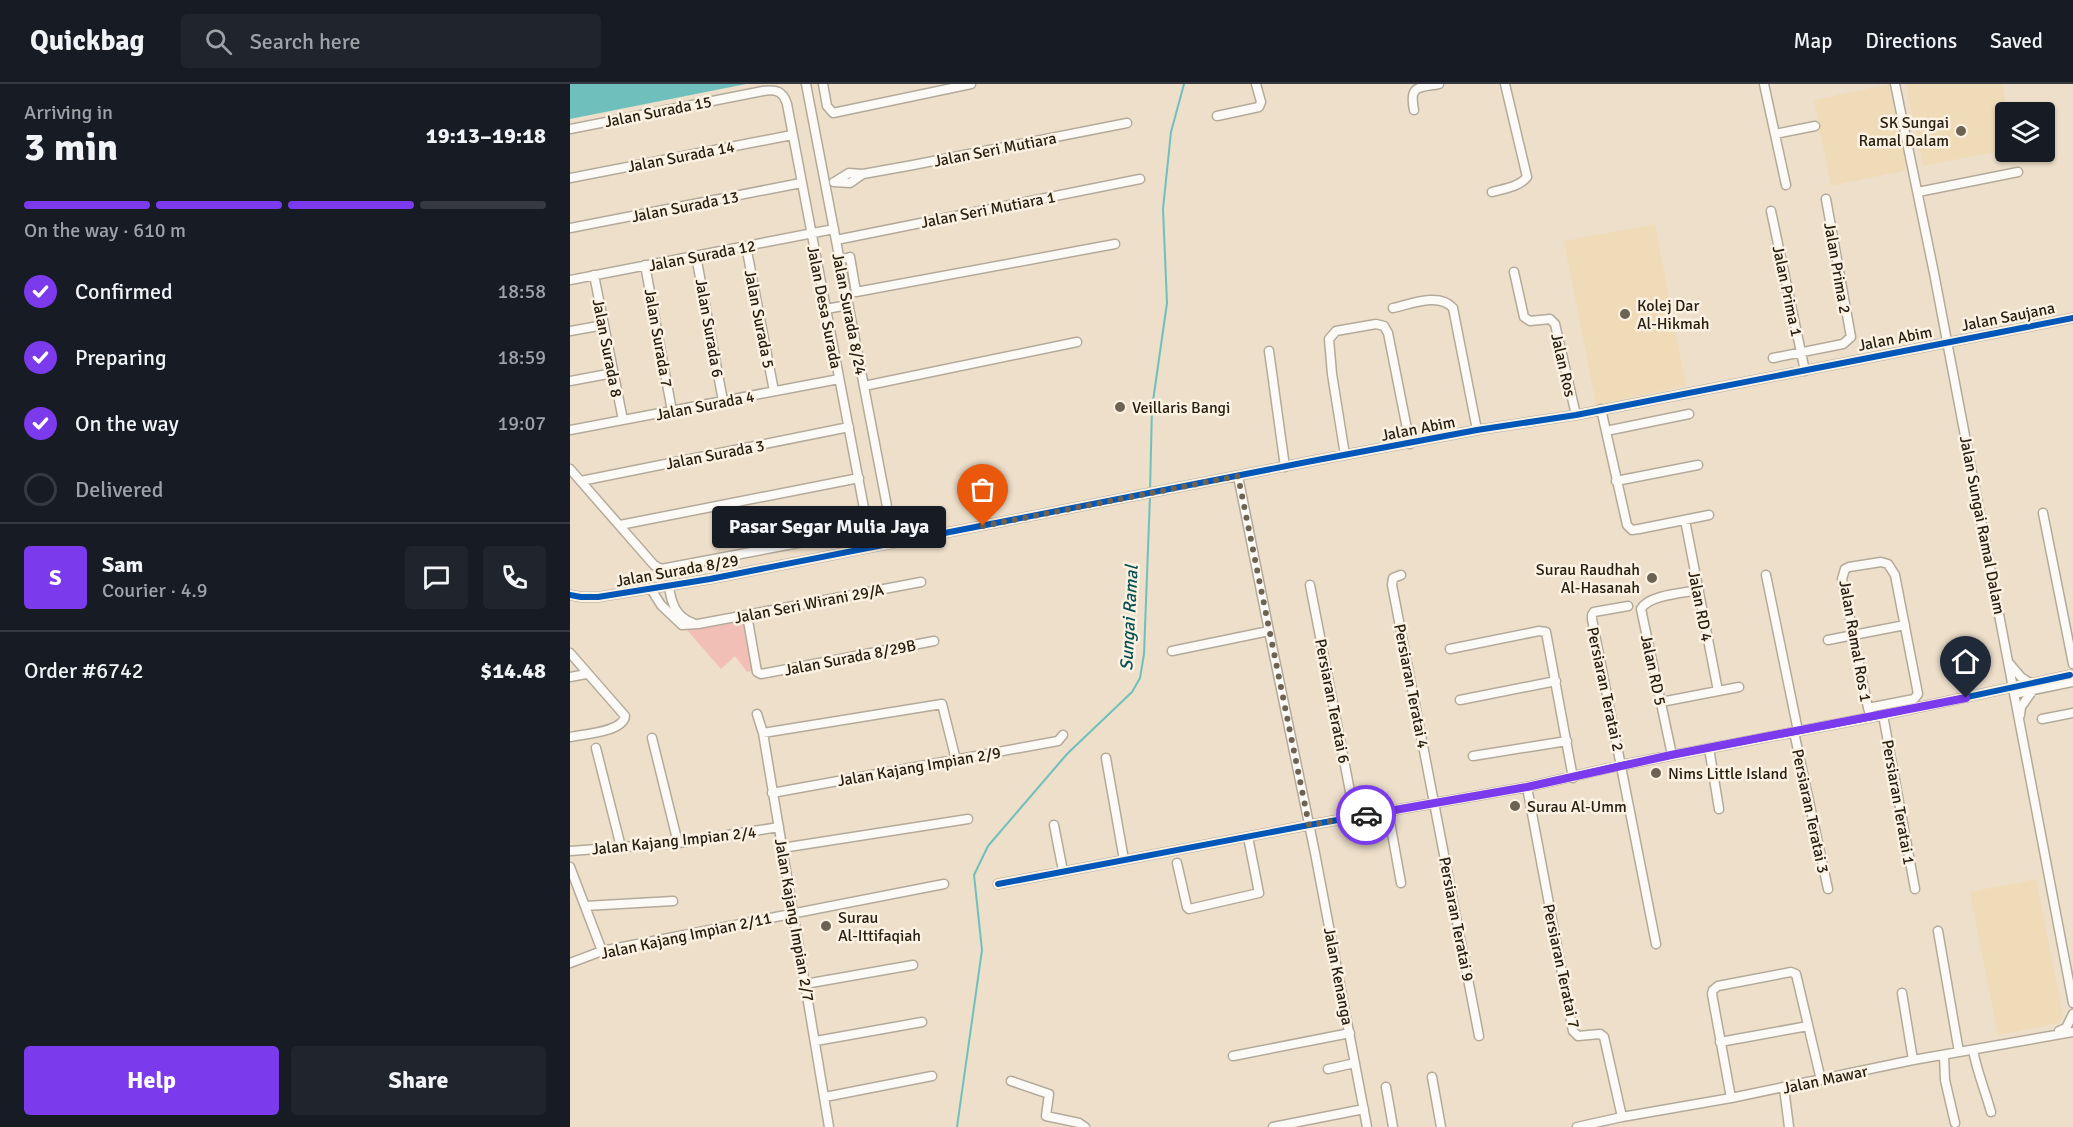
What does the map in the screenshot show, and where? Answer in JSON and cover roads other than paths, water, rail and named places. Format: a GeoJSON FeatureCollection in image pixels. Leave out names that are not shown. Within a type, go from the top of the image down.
{"type":"FeatureCollection","features":[{"type":"Feature","properties":{"kind":"street","name":"Jalan Surada 8/24"},"geometry":{"type":"LineString","coordinates":[[806,84],[894,543]]}},
{"type":"Feature","properties":{"kind":"street"},"geometry":{"type":"LineString","coordinates":[[823,84],[827,106],[833,113],[971,84]]}},
{"type":"Feature","properties":{"kind":"street"},"geometry":{"type":"LineString","coordinates":[[1217,116],[1259,107],[1261,102],[1256,84]]}},
{"type":"Feature","properties":{"kind":"street"},"geometry":{"type":"LineString","coordinates":[[1414,110],[1411,97],[1414,90],[1438,84]]}},
{"type":"Feature","properties":{"kind":"street"},"geometry":{"type":"LineString","coordinates":[[1492,192],[1517,185],[1527,177],[1505,84]]}},
{"type":"Feature","properties":{"kind":"street"},"geometry":{"type":"LineString","coordinates":[[1764,84],[1786,185]]}},
{"type":"Feature","properties":{"kind":"street","name":"Jalan Sungai Ramal Dalam"},"geometry":{"type":"LineString","coordinates":[[1895,84],[1947,341],[2008,663],[2011,690],[2019,721],[2073,1003]]}},
{"type":"Feature","properties":{"kind":"street","name":"Jalan Surada 15"},"geometry":{"type":"LineString","coordinates":[[570,129],[763,91],[782,93]]}},
{"type":"Feature","properties":{"kind":"street","name":"Jalan Desa Surada"},"geometry":{"type":"LineString","coordinates":[[620,525],[654,565],[661,569],[857,532],[866,528],[868,521],[787,104],[782,93]]}},
{"type":"Feature","properties":{"kind":"street","name":"Jalan Seri Mutiara"},"geometry":{"type":"LineString","coordinates":[[825,184],[850,183],[863,174],[1127,123]]}},
{"type":"Feature","properties":{"kind":"street"},"geometry":{"type":"LineString","coordinates":[[1775,134],[1815,126]]}},
{"type":"Feature","properties":{"kind":"street","name":"Jalan Surada 14"},"geometry":{"type":"LineString","coordinates":[[570,178],[792,135]]}},
{"type":"Feature","properties":{"kind":"street"},"geometry":{"type":"LineString","coordinates":[[1918,192],[2018,172]]}},
{"type":"Feature","properties":{"kind":"street","name":"Jalan Seri Mutiara 1"},"geometry":{"type":"LineString","coordinates":[[836,240],[1140,179]]}},
{"type":"Feature","properties":{"kind":"street","name":"Jalan Surada 13"},"geometry":{"type":"LineString","coordinates":[[570,228],[801,183]]}},
{"type":"Feature","properties":{"kind":"street","name":"Jalan Prima 2"},"geometry":{"type":"LineString","coordinates":[[1801,352],[1843,344],[1851,337],[1826,200]]}},
{"type":"Feature","properties":{"kind":"street","name":"Jalan Prima 1"},"geometry":{"type":"LineString","coordinates":[[1771,211],[1805,371]]}},
{"type":"Feature","properties":{"kind":"street","name":"Jalan Surada 12"},"geometry":{"type":"LineString","coordinates":[[570,280],[834,229]]}},
{"type":"Feature","properties":{"kind":"street"},"geometry":{"type":"LineString","coordinates":[[839,260],[850,257],[856,292],[1115,244]]}},
{"type":"Feature","properties":{"kind":"street","name":"Jalan Surada 5"},"geometry":{"type":"LineString","coordinates":[[746,246],[774,391]]}},
{"type":"Feature","properties":{"kind":"street","name":"Jalan Surada 6"},"geometry":{"type":"LineString","coordinates":[[696,256],[723,401]]}},
{"type":"Feature","properties":{"kind":"street","name":"Jalan Surada 7"},"geometry":{"type":"LineString","coordinates":[[645,265],[672,411]]}},
{"type":"Feature","properties":{"kind":"street","name":"Jalan Ros"},"geometry":{"type":"LineString","coordinates":[[1514,272],[1524,317],[1530,321],[1550,319],[1555,324],[1576,415]]}},
{"type":"Feature","properties":{"kind":"street","name":"Jalan Surada 8"},"geometry":{"type":"LineString","coordinates":[[594,275],[623,420]]}},
{"type":"Feature","properties":{"kind":"street"},"geometry":{"type":"LineString","coordinates":[[1393,308],[1429,300],[1442,300],[1453,308],[1477,430]]}},
{"type":"Feature","properties":{"kind":"street"},"geometry":{"type":"LineString","coordinates":[[826,309],[848,305]]}},
{"type":"Feature","properties":{"kind":"street","name":"Jalan Saujana"},"geometry":{"type":"LineString","coordinates":[[1947,341],[2073,318]]}},
{"type":"Feature","properties":{"kind":"street"},"geometry":{"type":"LineString","coordinates":[[1345,455],[1332,374],[1329,339],[1336,332],[1371,325],[1381,324],[1388,333],[1410,444]]}},
{"type":"Feature","properties":{"kind":"street"},"geometry":{"type":"LineString","coordinates":[[570,331],[604,325]]}},
{"type":"Feature","properties":{"kind":"street","name":"Jalan Abim"},"geometry":{"type":"LineString","coordinates":[[894,543],[1477,430],[1576,415],[1947,341]]}},
{"type":"Feature","properties":{"kind":"street"},"geometry":{"type":"LineString","coordinates":[[864,386],[1077,342]]}},
{"type":"Feature","properties":{"kind":"street"},"geometry":{"type":"LineString","coordinates":[[1269,351],[1285,467]]}},
{"type":"Feature","properties":{"kind":"street"},"geometry":{"type":"LineString","coordinates":[[1773,358],[1801,352]]}},
{"type":"Feature","properties":{"kind":"street"},"geometry":{"type":"LineString","coordinates":[[570,381],[613,373]]}},
{"type":"Feature","properties":{"kind":"street","name":"Jalan Surada 4"},"geometry":{"type":"LineString","coordinates":[[570,430],[839,379]]}},
{"type":"Feature","properties":{"kind":"street"},"geometry":{"type":"LineString","coordinates":[[1601,409],[1627,525],[1632,530],[1709,516]]}},
{"type":"Feature","properties":{"kind":"street"},"geometry":{"type":"LineString","coordinates":[[1606,431],[1689,414]]}},
{"type":"Feature","properties":{"kind":"street","name":"Jalan Surada 3"},"geometry":{"type":"LineString","coordinates":[[581,481],[849,427]]}},
{"type":"Feature","properties":{"kind":"street"},"geometry":{"type":"LineString","coordinates":[[1616,481],[1698,465]]}},
{"type":"Feature","properties":{"kind":"street"},"geometry":{"type":"LineString","coordinates":[[570,469],[620,525],[859,478]]}},
{"type":"Feature","properties":{"kind":"street","name":"Jalan Kenanga"},"geometry":{"type":"LineString","coordinates":[[1238,476],[1309,825],[1367,1127]]}},
{"type":"Feature","properties":{"kind":"street"},"geometry":{"type":"LineString","coordinates":[[2043,513],[2073,664]]}},
{"type":"Feature","properties":{"kind":"street","name":"Jalan RD 4"},"geometry":{"type":"LineString","coordinates":[[1685,520],[1718,691]]}},
{"type":"Feature","properties":{"kind":"street","name":"Jalan Surada 8/29"},"geometry":{"type":"LineString","coordinates":[[570,595],[598,597],[651,589],[894,543]]}},
{"type":"Feature","properties":{"kind":"street","name":"Jalan Ramal Ros 1"},"geometry":{"type":"LineString","coordinates":[[1871,717],[1842,579],[1845,569],[1881,562],[1888,564],[1895,575],[1905,626]]}},
{"type":"Feature","properties":{"kind":"street","name":"Persiaran Teratai 4"},"geometry":{"type":"LineString","coordinates":[[1401,575],[1394,578],[1392,585],[1435,803]]}},
{"type":"Feature","properties":{"kind":"street","name":"Persiaran Teratai 3"},"geometry":{"type":"LineString","coordinates":[[1766,575],[1828,890]]}},
{"type":"Feature","properties":{"kind":"street","name":"Jalan Seri Wirani 29/A"},"geometry":{"type":"LineString","coordinates":[[698,624],[921,582]]}},
{"type":"Feature","properties":{"kind":"street","name":"Persiaran Teratai 6"},"geometry":{"type":"LineString","coordinates":[[1310,585],[1355,817]]}},
{"type":"Feature","properties":{"kind":"street"},"geometry":{"type":"LineString","coordinates":[[669,586],[671,601],[677,612],[685,620],[698,624]]}},
{"type":"Feature","properties":{"kind":"street"},"geometry":{"type":"LineString","coordinates":[[651,589],[661,605],[682,625],[698,624]]}},
{"type":"Feature","properties":{"kind":"street","name":"Jalan RD 5"},"geometry":{"type":"LineString","coordinates":[[1671,755],[1641,609],[1646,603],[1661,597],[1699,590]]}},
{"type":"Feature","properties":{"kind":"street","name":"Persiaran Teratai 2"},"geometry":{"type":"LineString","coordinates":[[1622,765],[1592,615],[1594,612],[1629,606]]}},
{"type":"Feature","properties":{"kind":"street","name":"Jalan Surada 8/29B"},"geometry":{"type":"LineString","coordinates":[[747,615],[757,672],[766,674],[934,641]]}},
{"type":"Feature","properties":{"kind":"street"},"geometry":{"type":"LineString","coordinates":[[1828,640],[1905,626],[1917,697],[1868,708]]}},
{"type":"Feature","properties":{"kind":"street"},"geometry":{"type":"LineString","coordinates":[[1172,651],[1269,631]]}},
{"type":"Feature","properties":{"kind":"street"},"geometry":{"type":"LineString","coordinates":[[1450,649],[1539,631],[1546,632],[1573,777]]}},
{"type":"Feature","properties":{"kind":"street"},"geometry":{"type":"LineString","coordinates":[[570,653],[625,716],[621,725],[614,728],[570,737]]}},
{"type":"Feature","properties":{"kind":"street"},"geometry":{"type":"LineString","coordinates":[[2008,663],[2031,686]]}},
{"type":"Feature","properties":{"kind":"street"},"geometry":{"type":"LineString","coordinates":[[570,677],[586,674]]}},
{"type":"Feature","properties":{"kind":"street"},"geometry":{"type":"LineString","coordinates":[[998,884],[1309,825],[1527,787],[1671,755],[2072,678]]}},
{"type":"Feature","properties":{"kind":"street"},"geometry":{"type":"LineString","coordinates":[[1460,700],[1556,681]]}},
{"type":"Feature","properties":{"kind":"street"},"geometry":{"type":"LineString","coordinates":[[2019,721],[2021,707],[2031,686]]}},
{"type":"Feature","properties":{"kind":"street"},"geometry":{"type":"LineString","coordinates":[[1661,702],[1739,687]]}},
{"type":"Feature","properties":{"kind":"street"},"geometry":{"type":"LineString","coordinates":[[763,733],[942,704],[956,760]]}},
{"type":"Feature","properties":{"kind":"street"},"geometry":{"type":"LineString","coordinates":[[2042,719],[2073,713]]}},
{"type":"Feature","properties":{"kind":"street","name":"Jalan Kajang Impian 2/7"},"geometry":{"type":"LineString","coordinates":[[757,714],[763,733],[830,1127]]}},
{"type":"Feature","properties":{"kind":"street","name":"Persiaran Teratai 1"},"geometry":{"type":"LineString","coordinates":[[1882,715],[1915,889]]}},
{"type":"Feature","properties":{"kind":"street","name":"Jalan Kajang Impian 2/9"},"geometry":{"type":"LineString","coordinates":[[772,793],[1058,741],[1063,735]]}},
{"type":"Feature","properties":{"kind":"street"},"geometry":{"type":"LineString","coordinates":[[652,738],[678,843]]}},
{"type":"Feature","properties":{"kind":"street"},"geometry":{"type":"LineString","coordinates":[[1473,756],[1567,741]]}},
{"type":"Feature","properties":{"kind":"street"},"geometry":{"type":"LineString","coordinates":[[596,748],[621,847]]}},
{"type":"Feature","properties":{"kind":"street"},"geometry":{"type":"LineString","coordinates":[[1708,748],[1719,809]]}},
{"type":"Feature","properties":{"kind":"street"},"geometry":{"type":"LineString","coordinates":[[1106,758],[1124,860]]}},
{"type":"Feature","properties":{"kind":"street"},"geometry":{"type":"LineString","coordinates":[[1622,765],[1626,796],[1656,944]]}},
{"type":"Feature","properties":{"kind":"street","name":"Persiaran Teratai 7"},"geometry":{"type":"LineString","coordinates":[[1527,787],[1573,1031],[1578,1036],[1600,1034],[1604,1037],[1623,1117]]}},
{"type":"Feature","properties":{"kind":"street","name":"Persiaran Teratai 9"},"geometry":{"type":"LineString","coordinates":[[1435,803],[1479,1036]]}},
{"type":"Feature","properties":{"kind":"street"},"geometry":{"type":"LineString","coordinates":[[1388,811],[1401,883]]}},
{"type":"Feature","properties":{"kind":"street"},"geometry":{"type":"LineString","coordinates":[[782,848],[968,819]]}},
{"type":"Feature","properties":{"kind":"street"},"geometry":{"type":"LineString","coordinates":[[1054,825],[1063,871]]}},
{"type":"Feature","properties":{"kind":"street","name":"Jalan Kajang Impian 2/4"},"geometry":{"type":"LineString","coordinates":[[570,851],[678,843],[779,827]]}},
{"type":"Feature","properties":{"kind":"street"},"geometry":{"type":"LineString","coordinates":[[1177,863],[1189,909],[1259,893],[1248,837]]}},
{"type":"Feature","properties":{"kind":"street"},"geometry":{"type":"LineString","coordinates":[[570,867],[602,951]]}},
{"type":"Feature","properties":{"kind":"street","name":"Jalan Kajang Impian 2/11"},"geometry":{"type":"LineString","coordinates":[[570,963],[602,951],[944,884]]}},
{"type":"Feature","properties":{"kind":"street"},"geometry":{"type":"LineString","coordinates":[[585,906],[673,901]]}},
{"type":"Feature","properties":{"kind":"street"},"geometry":{"type":"LineString","coordinates":[[1938,931],[1959,1052]]}},
{"type":"Feature","properties":{"kind":"street"},"geometry":{"type":"LineString","coordinates":[[805,984],[913,965]]}},
{"type":"Feature","properties":{"kind":"street"},"geometry":{"type":"LineString","coordinates":[[1731,1098],[1712,994],[1718,986],[1791,972],[1798,976],[1821,1080]]}},
{"type":"Feature","properties":{"kind":"street"},"geometry":{"type":"LineString","coordinates":[[1902,993],[1913,1060]]}},
{"type":"Feature","properties":{"kind":"street"},"geometry":{"type":"LineString","coordinates":[[2053,1034],[2066,1028],[2073,1014]]}},
{"type":"Feature","properties":{"kind":"street"},"geometry":{"type":"LineString","coordinates":[[816,1041],[922,1022]]}},
{"type":"Feature","properties":{"kind":"street"},"geometry":{"type":"LineString","coordinates":[[1720,1042],[1808,1026]]}},
{"type":"Feature","properties":{"kind":"street","name":"Jalan Mawar"},"geometry":{"type":"LineString","coordinates":[[1577,1127],[1784,1088],[1913,1060],[2073,1032]]}},
{"type":"Feature","properties":{"kind":"street"},"geometry":{"type":"LineString","coordinates":[[1233,1056],[1350,1033]]}},
{"type":"Feature","properties":{"kind":"street"},"geometry":{"type":"LineString","coordinates":[[2053,1034],[2073,1039]]}},
{"type":"Feature","properties":{"kind":"street"},"geometry":{"type":"LineString","coordinates":[[1972,1050],[1991,1112]]}},
{"type":"Feature","properties":{"kind":"street"},"geometry":{"type":"LineString","coordinates":[[1944,1055],[1945,1080],[1955,1123]]}},
{"type":"Feature","properties":{"kind":"street"},"geometry":{"type":"LineString","coordinates":[[1328,1069],[1355,1063]]}},
{"type":"Feature","properties":{"kind":"street"},"geometry":{"type":"LineString","coordinates":[[825,1097],[932,1076]]}},
{"type":"Feature","properties":{"kind":"street"},"geometry":{"type":"LineString","coordinates":[[1432,1077],[1441,1127]]}},
{"type":"Feature","properties":{"kind":"street"},"geometry":{"type":"LineString","coordinates":[[1011,1081],[1049,1094],[1046,1116],[1079,1123],[1085,1127]]}},
{"type":"Feature","properties":{"kind":"street"},"geometry":{"type":"LineString","coordinates":[[1386,1087],[1393,1127]]}},
{"type":"Feature","properties":{"kind":"street"},"geometry":{"type":"LineString","coordinates":[[1784,1088],[1789,1127]]}},
{"type":"Feature","properties":{"kind":"street"},"geometry":{"type":"LineString","coordinates":[[1273,1127],[1364,1109]]}},
{"type":"Feature","properties":{"kind":"street"},"geometry":{"type":"LineString","coordinates":[[1623,1117],[1627,1127]]}},
{"type":"Feature","properties":{"kind":"water"},"geometry":{"type":"Polygon","coordinates":[[[570,84],[746,84],[570,119],[570,84]]]}},
{"type":"Feature","properties":{"kind":"waterway","name":"Sungai Ramal"},"geometry":{"type":"LineString","coordinates":[[1150,491],[1152,408],[1167,303],[1163,209],[1171,132],[1184,84]]}},
{"type":"Feature","properties":{"kind":"waterway","name":"Sungai Ramal"},"geometry":{"type":"LineString","coordinates":[[957,1127],[982,950],[974,875],[988,846],[1067,754],[1132,692],[1140,678],[1144,654],[1150,496]]}},
{"type":"Feature","properties":{"kind":"place","name":"SK Sungai Ramal Dalam"},"geometry":{"type":"Point","coordinates":[1961,131]}},
{"type":"Feature","properties":{"kind":"place","name":"Kolej Dar Al-Hikmah"},"geometry":{"type":"Point","coordinates":[1625,314]}},
{"type":"Feature","properties":{"kind":"place","name":"Veillaris Bangi"},"geometry":{"type":"Point","coordinates":[1120,407]}},
{"type":"Feature","properties":{"kind":"place","name":"Pasar Segar Mulia Jaya"},"geometry":{"type":"Point","coordinates":[983,526]}},
{"type":"Feature","properties":{"kind":"place","name":"Surau Raudhah Al-Hasanah"},"geometry":{"type":"Point","coordinates":[1652,578]}},
{"type":"Feature","properties":{"kind":"place","name":"Nims Little Island"},"geometry":{"type":"Point","coordinates":[1656,773]}},
{"type":"Feature","properties":{"kind":"place","name":"Surau Al-Umm"},"geometry":{"type":"Point","coordinates":[1515,806]}},
{"type":"Feature","properties":{"kind":"place","name":"Surau Al-Ittifaqiah"},"geometry":{"type":"Point","coordinates":[826,926]}}]}
